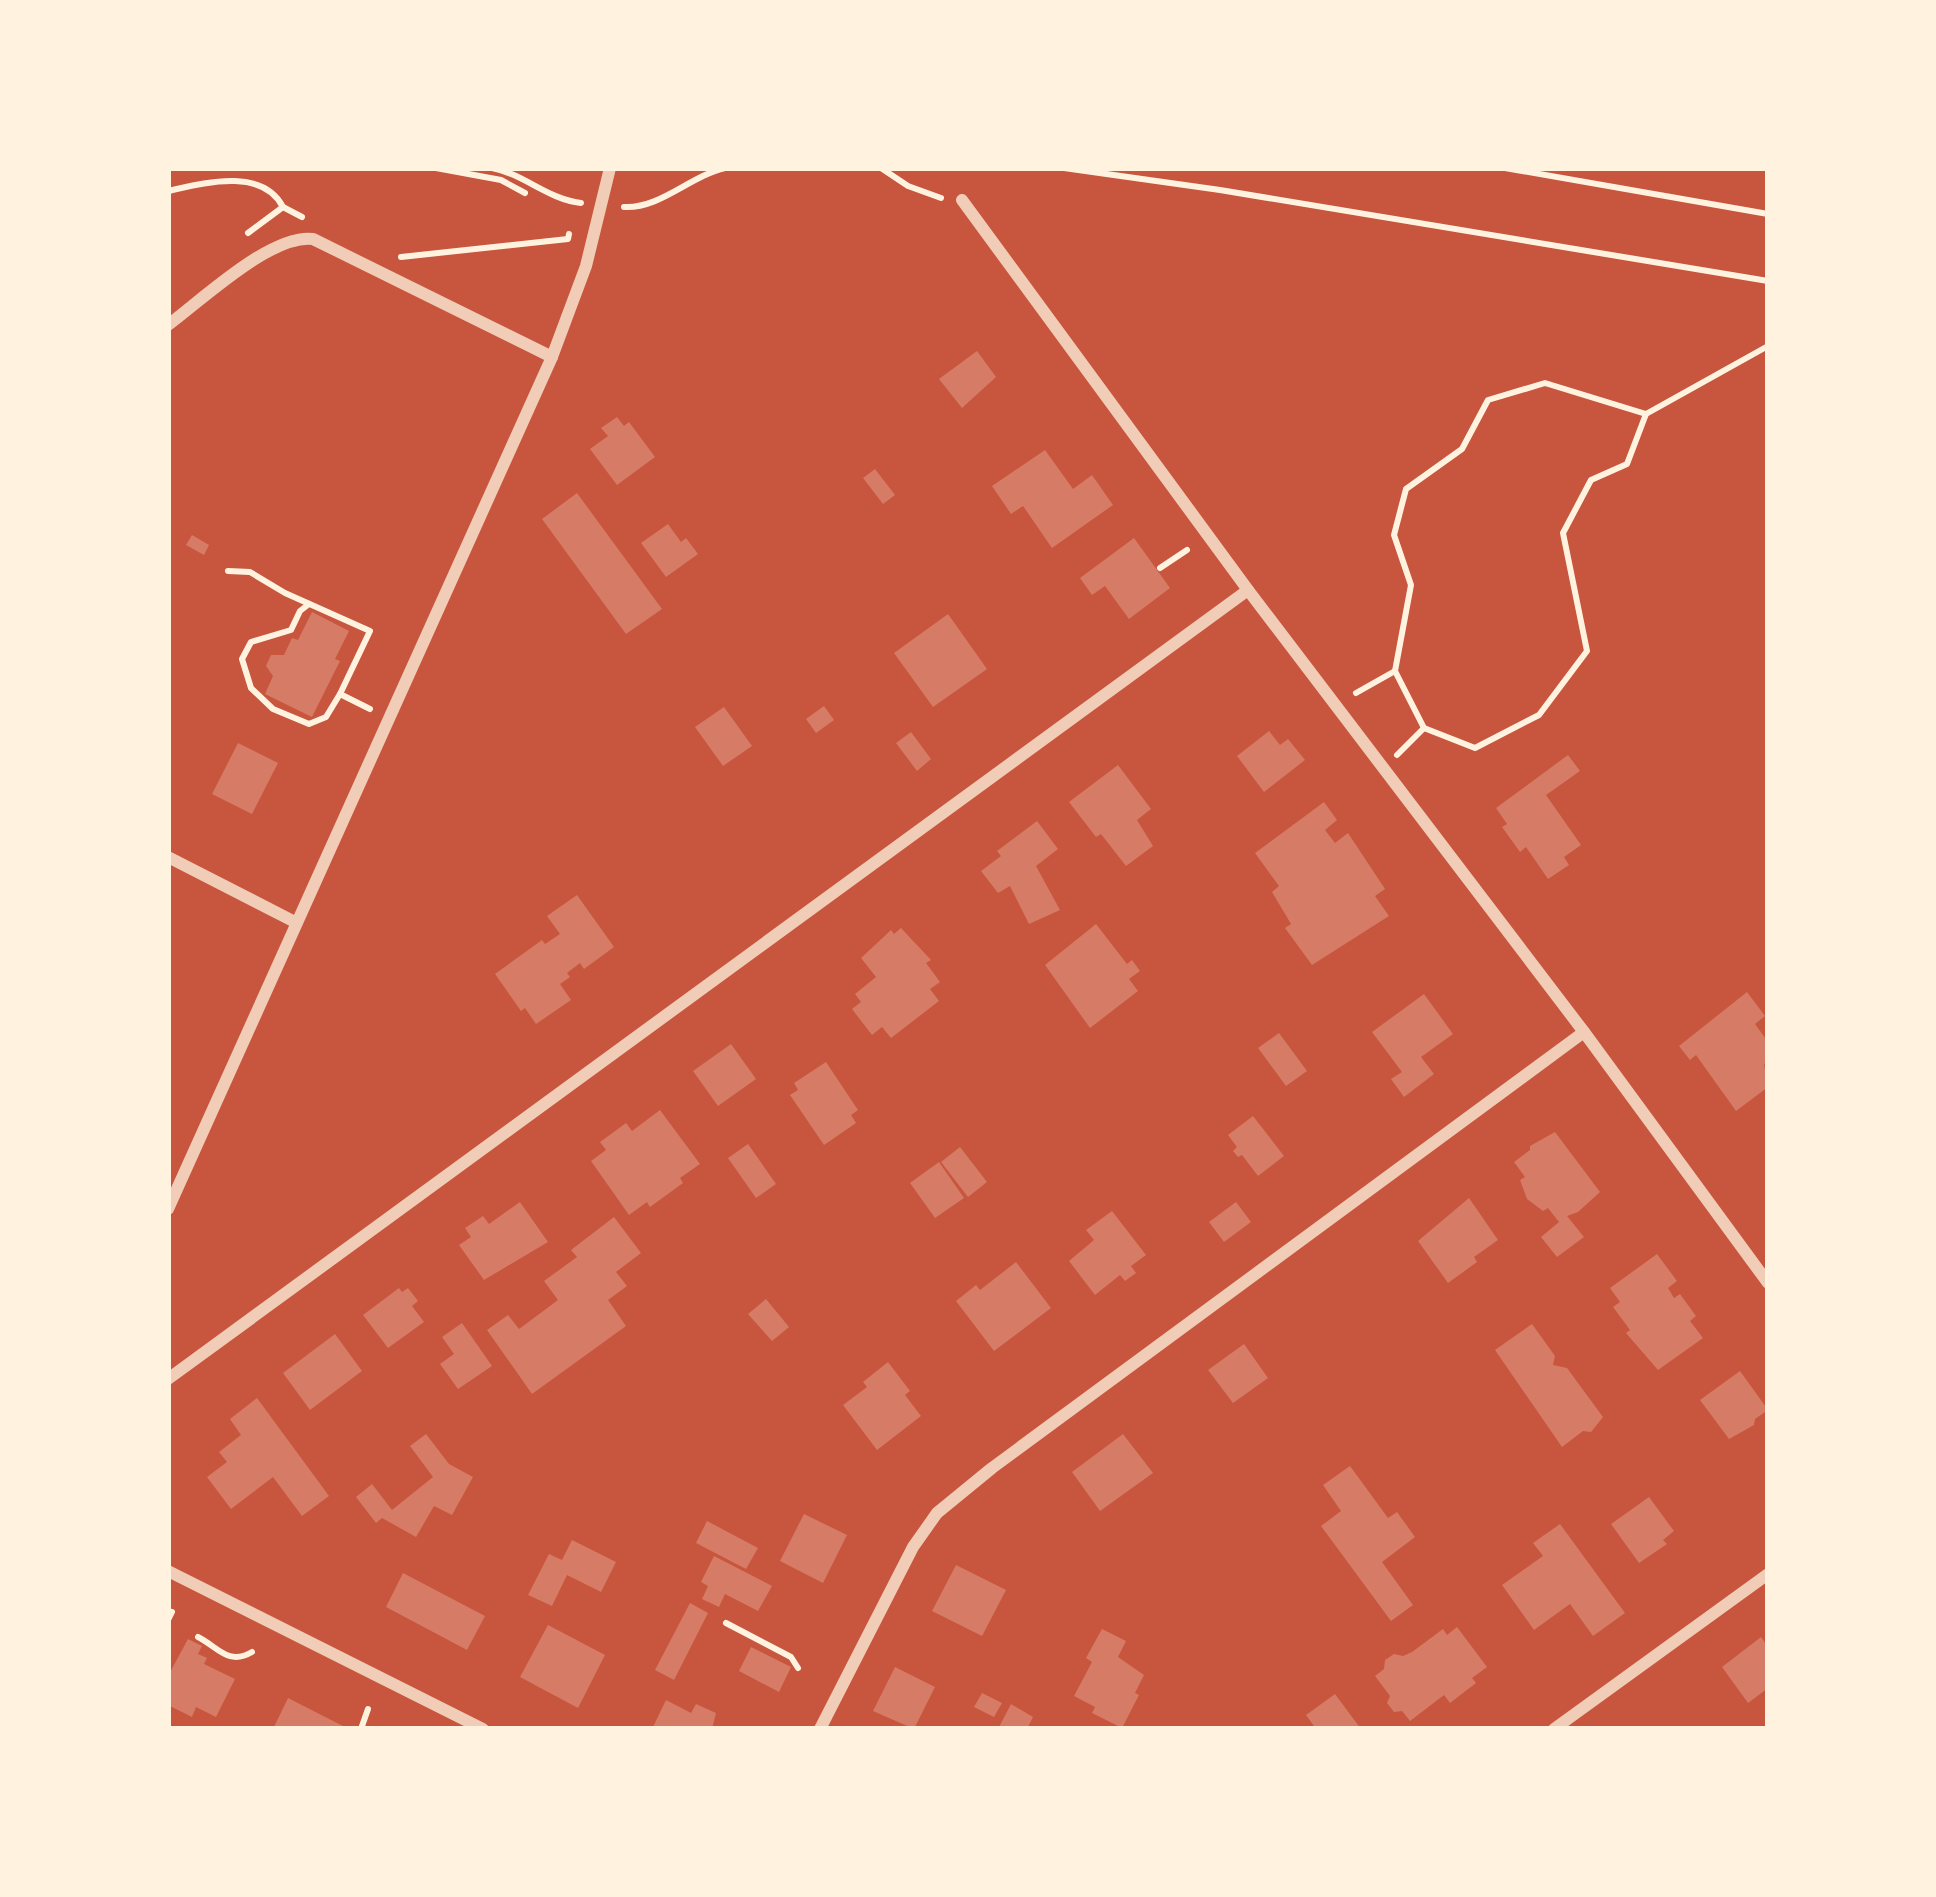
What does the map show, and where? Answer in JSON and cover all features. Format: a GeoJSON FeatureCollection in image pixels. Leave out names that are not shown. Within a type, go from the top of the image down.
{"type":"FeatureCollection","features":[{"type":"Feature","properties":{"kind":"street"},"geometry":{"type":"LineString","coordinates":[[168,1209],[552,357],[586,266],[610,168]]}},
{"type":"Feature","properties":{"kind":"street"},"geometry":{"type":"LineString","coordinates":[[962,200],[1768,1283]]}},
{"type":"Feature","properties":{"kind":"street"},"geometry":{"type":"LineString","coordinates":[[168,325],[272,248],[297,237],[313,239],[552,357]]}},
{"type":"Feature","properties":{"kind":"street"},"geometry":{"type":"LineString","coordinates":[[168,1379],[1248,590]]}},
{"type":"Feature","properties":{"kind":"street"},"geometry":{"type":"LineString","coordinates":[[168,857],[295,922]]}},
{"type":"Feature","properties":{"kind":"street"},"geometry":{"type":"LineString","coordinates":[[820,1729],[913,1547],[937,1513],[1584,1032]]}},
{"type":"Feature","properties":{"kind":"street"},"geometry":{"type":"LineString","coordinates":[[168,1571],[483,1729]]}},
{"type":"Feature","properties":{"kind":"street"},"geometry":{"type":"LineString","coordinates":[[1553,1729],[1768,1574]]}},
{"type":"Feature","properties":{"kind":"path"},"geometry":{"type":"LineString","coordinates":[[436,168],[501,180],[525,193]]}},
{"type":"Feature","properties":{"kind":"path"},"geometry":{"type":"LineString","coordinates":[[492,168],[509,171],[567,201]]}},
{"type":"Feature","properties":{"kind":"path"},"geometry":{"type":"LineString","coordinates":[[628,208],[639,208],[725,168]]}},
{"type":"Feature","properties":{"kind":"path"},"geometry":{"type":"LineString","coordinates":[[881,168],[928,196],[962,200]]}},
{"type":"Feature","properties":{"kind":"path"},"geometry":{"type":"LineString","coordinates":[[1064,168],[1768,281]]}},
{"type":"Feature","properties":{"kind":"path"},"geometry":{"type":"LineString","coordinates":[[1505,168],[1768,214]]}},
{"type":"Feature","properties":{"kind":"path"},"geometry":{"type":"LineString","coordinates":[[168,191],[206,183],[250,182],[275,193],[283,207]]}},
{"type":"Feature","properties":{"kind":"path"},"geometry":{"type":"LineString","coordinates":[[1646,414],[1545,383],[1487,400],[1462,449],[1406,489],[1394,535],[1411,585],[1395,671],[1424,728],[1475,748],[1540,715],[1587,651],[1563,533],[1591,479],[1628,464],[1646,414],[1768,346]]}},
{"type":"Feature","properties":{"kind":"path"},"geometry":{"type":"LineString","coordinates":[[1160,568],[1186,550]]}},
{"type":"Feature","properties":{"kind":"path"},"geometry":{"type":"LineString","coordinates":[[228,571],[250,572],[370,631],[326,717],[309,724],[273,709],[251,688],[242,659],[251,641],[291,630],[309,604]]}},
{"type":"Feature","properties":{"kind":"path"},"geometry":{"type":"LineString","coordinates":[[1336,705],[1395,671]]}},
{"type":"Feature","properties":{"kind":"path"},"geometry":{"type":"LineString","coordinates":[[340,694],[370,710]]}},
{"type":"Feature","properties":{"kind":"path"},"geometry":{"type":"LineString","coordinates":[[1384,768],[1424,728]]}},
{"type":"Feature","properties":{"kind":"path"},"geometry":{"type":"LineString","coordinates":[[726,1623],[791,1657],[798,1668]]}},
{"type":"Feature","properties":{"kind":"path"},"geometry":{"type":"LineString","coordinates":[[198,1637],[226,1657],[252,1652]]}},
{"type":"Feature","properties":{"kind":"path"},"geometry":{"type":"LineString","coordinates":[[361,1729],[368,1709]]}},
{"type":"Feature","properties":{"kind":"building"},"geometry":{"type":"Polygon","coordinates":[[[977,351],[996,377],[962,408],[939,379],[977,351]]]}},
{"type":"Feature","properties":{"kind":"building"},"geometry":{"type":"Polygon","coordinates":[[[617,417],[624,426],[629,422],[655,457],[617,485],[590,449],[608,436],[601,428],[617,417]]]}},
{"type":"Feature","properties":{"kind":"building"},"geometry":{"type":"Polygon","coordinates":[[[1045,450],[1073,489],[1092,475],[1113,505],[1052,548],[1023,506],[1011,514],[992,486],[1045,450]]]}},
{"type":"Feature","properties":{"kind":"building"},"geometry":{"type":"Polygon","coordinates":[[[875,469],[895,495],[883,504],[863,478],[875,469]]]}},
{"type":"Feature","properties":{"kind":"building"},"geometry":{"type":"Polygon","coordinates":[[[577,493],[662,609],[626,634],[542,519],[577,493]]]}},
{"type":"Feature","properties":{"kind":"building"},"geometry":{"type":"Polygon","coordinates":[[[668,524],[698,554],[666,577],[641,543],[668,524]]]}},
{"type":"Feature","properties":{"kind":"building"},"geometry":{"type":"Polygon","coordinates":[[[192,535],[209,545],[204,555],[186,545],[192,535]]]}},
{"type":"Feature","properties":{"kind":"building"},"geometry":{"type":"Polygon","coordinates":[[[1134,538],[1170,588],[1129,619],[1105,586],[1092,595],[1080,578],[1134,538]]]}},
{"type":"Feature","properties":{"kind":"building"},"geometry":{"type":"Polygon","coordinates":[[[312,612],[349,631],[312,717],[265,694],[273,676],[266,666],[271,655],[284,655],[312,612]]]}},
{"type":"Feature","properties":{"kind":"building"},"geometry":{"type":"Polygon","coordinates":[[[948,614],[987,669],[933,707],[894,653],[948,614]]]}},
{"type":"Feature","properties":{"kind":"building"},"geometry":{"type":"Polygon","coordinates":[[[824,706],[834,720],[816,733],[806,719],[824,706]]]}},
{"type":"Feature","properties":{"kind":"building"},"geometry":{"type":"Polygon","coordinates":[[[724,707],[752,746],[723,766],[695,727],[724,707]]]}},
{"type":"Feature","properties":{"kind":"building"},"geometry":{"type":"Polygon","coordinates":[[[1269,731],[1280,745],[1288,739],[1305,760],[1264,792],[1237,756],[1269,731]]]}},
{"type":"Feature","properties":{"kind":"building"},"geometry":{"type":"Polygon","coordinates":[[[911,732],[931,759],[917,771],[896,743],[911,732]]]}},
{"type":"Feature","properties":{"kind":"building"},"geometry":{"type":"Polygon","coordinates":[[[238,743],[278,763],[252,814],[212,794],[238,743]]]}},
{"type":"Feature","properties":{"kind":"building"},"geometry":{"type":"Polygon","coordinates":[[[1568,755],[1580,771],[1546,795],[1581,845],[1564,857],[1569,865],[1548,879],[1526,847],[1520,852],[1502,827],[1507,824],[1496,808],[1568,755]]]}},
{"type":"Feature","properties":{"kind":"building"},"geometry":{"type":"Polygon","coordinates":[[[1118,765],[1151,809],[1137,820],[1153,846],[1126,866],[1069,802],[1118,765]]]}},
{"type":"Feature","properties":{"kind":"building"},"geometry":{"type":"Polygon","coordinates":[[[1324,802],[1337,820],[1325,830],[1335,843],[1348,833],[1385,889],[1375,896],[1389,916],[1312,965],[1285,928],[1291,924],[1272,892],[1279,886],[1255,853],[1324,802]]]}},
{"type":"Feature","properties":{"kind":"building"},"geometry":{"type":"Polygon","coordinates":[[[1037,821],[1058,849],[1036,866],[1060,910],[1029,924],[1010,886],[998,893],[981,871],[1001,856],[997,851],[1037,821]]]}},
{"type":"Feature","properties":{"kind":"building"},"geometry":{"type":"Polygon","coordinates":[[[577,895],[614,947],[584,969],[580,963],[567,973],[570,977],[560,984],[571,1000],[536,1024],[495,974],[542,940],[545,944],[560,934],[547,916],[577,895]]]}},
{"type":"Feature","properties":{"kind":"building"},"geometry":{"type":"Polygon","coordinates":[[[1096,924],[1127,964],[1132,960],[1140,971],[1129,979],[1138,991],[1090,1028],[1045,965],[1096,924]]]}},
{"type":"Feature","properties":{"kind":"building"},"geometry":{"type":"Polygon","coordinates":[[[901,928],[931,960],[926,963],[940,982],[930,989],[939,1001],[891,1038],[882,1027],[872,1035],[852,1009],[861,1002],[855,994],[876,977],[861,958],[891,930],[894,934],[901,928]]]}},
{"type":"Feature","properties":{"kind":"building"},"geometry":{"type":"Polygon","coordinates":[[[1747,992],[1765,1016],[1755,1024],[1768,1042],[1764,1064],[1768,1087],[1736,1111],[1696,1055],[1690,1060],[1679,1046],[1747,992]]]}},
{"type":"Feature","properties":{"kind":"building"},"geometry":{"type":"Polygon","coordinates":[[[1424,994],[1453,1034],[1421,1057],[1434,1074],[1404,1097],[1391,1079],[1402,1072],[1372,1032],[1424,994]]]}},
{"type":"Feature","properties":{"kind":"building"},"geometry":{"type":"Polygon","coordinates":[[[1279,1033],[1307,1071],[1286,1086],[1258,1048],[1279,1033]]]}},
{"type":"Feature","properties":{"kind":"building"},"geometry":{"type":"Polygon","coordinates":[[[731,1044],[756,1079],[718,1106],[693,1071],[731,1044]]]}},
{"type":"Feature","properties":{"kind":"building"},"geometry":{"type":"Polygon","coordinates":[[[826,1062],[858,1110],[851,1115],[856,1123],[824,1145],[790,1095],[798,1090],[794,1083],[826,1062]]]}},
{"type":"Feature","properties":{"kind":"building"},"geometry":{"type":"Polygon","coordinates":[[[660,1110],[700,1164],[650,1207],[647,1202],[629,1215],[591,1161],[606,1150],[600,1142],[626,1123],[632,1131],[660,1110]]]}},
{"type":"Feature","properties":{"kind":"building"},"geometry":{"type":"Polygon","coordinates":[[[1253,1116],[1284,1156],[1258,1176],[1233,1151],[1237,1147],[1228,1135],[1253,1116]]]}},
{"type":"Feature","properties":{"kind":"building"},"geometry":{"type":"Polygon","coordinates":[[[1555,1132],[1600,1192],[1567,1216],[1584,1237],[1557,1257],[1541,1237],[1559,1222],[1548,1208],[1543,1211],[1527,1199],[1520,1180],[1525,1177],[1514,1162],[1555,1132]]]}},
{"type":"Feature","properties":{"kind":"building"},"geometry":{"type":"Polygon","coordinates":[[[748,1144],[776,1184],[756,1198],[728,1158],[748,1144]]]}},
{"type":"Feature","properties":{"kind":"building"},"geometry":{"type":"Polygon","coordinates":[[[960,1147],[987,1182],[968,1197],[941,1162],[960,1147]]]}},
{"type":"Feature","properties":{"kind":"building"},"geometry":{"type":"Polygon","coordinates":[[[939,1162],[964,1198],[935,1218],[910,1183],[939,1162]]]}},
{"type":"Feature","properties":{"kind":"building"},"geometry":{"type":"Polygon","coordinates":[[[1469,1198],[1498,1240],[1448,1283],[1418,1241],[1469,1198]]]}},
{"type":"Feature","properties":{"kind":"building"},"geometry":{"type":"Polygon","coordinates":[[[520,1202],[548,1242],[484,1280],[459,1245],[471,1237],[465,1228],[483,1216],[489,1224],[520,1202]]]}},
{"type":"Feature","properties":{"kind":"building"},"geometry":{"type":"Polygon","coordinates":[[[1236,1202],[1251,1222],[1224,1242],[1209,1222],[1236,1202]]]}},
{"type":"Feature","properties":{"kind":"building"},"geometry":{"type":"Polygon","coordinates":[[[1112,1211],[1146,1255],[1131,1266],[1136,1273],[1125,1281],[1120,1275],[1095,1295],[1069,1261],[1094,1240],[1086,1230],[1112,1211]]]}},
{"type":"Feature","properties":{"kind":"building"},"geometry":{"type":"Polygon","coordinates":[[[614,1217],[641,1253],[616,1272],[627,1286],[608,1300],[626,1326],[532,1394],[487,1330],[508,1315],[519,1329],[558,1300],[544,1281],[577,1257],[571,1250],[614,1217]]]}},
{"type":"Feature","properties":{"kind":"building"},"geometry":{"type":"Polygon","coordinates":[[[1657,1254],[1677,1281],[1668,1288],[1674,1298],[1680,1294],[1696,1316],[1690,1321],[1703,1338],[1658,1370],[1626,1333],[1630,1330],[1613,1307],[1620,1302],[1610,1288],[1657,1254]]]}},
{"type":"Feature","properties":{"kind":"building"},"geometry":{"type":"Polygon","coordinates":[[[1016,1262],[1051,1308],[994,1351],[956,1301],[976,1285],[980,1290],[1016,1262]]]}},
{"type":"Feature","properties":{"kind":"building"},"geometry":{"type":"Polygon","coordinates":[[[399,1288],[402,1292],[408,1288],[418,1301],[412,1306],[424,1322],[388,1348],[363,1315],[399,1288]]]}},
{"type":"Feature","properties":{"kind":"building"},"geometry":{"type":"Polygon","coordinates":[[[766,1299],[789,1327],[772,1341],[748,1314],[766,1299]]]}},
{"type":"Feature","properties":{"kind":"building"},"geometry":{"type":"Polygon","coordinates":[[[462,1323],[492,1366],[458,1389],[440,1364],[454,1354],[442,1337],[462,1323]]]}},
{"type":"Feature","properties":{"kind":"building"},"geometry":{"type":"Polygon","coordinates":[[[1532,1324],[1555,1356],[1553,1365],[1567,1368],[1603,1417],[1591,1432],[1583,1431],[1562,1447],[1495,1350],[1532,1324]]]}},
{"type":"Feature","properties":{"kind":"building"},"geometry":{"type":"Polygon","coordinates":[[[335,1334],[362,1371],[310,1410],[283,1373],[335,1334]]]}},
{"type":"Feature","properties":{"kind":"building"},"geometry":{"type":"Polygon","coordinates":[[[1244,1344],[1268,1378],[1233,1403],[1208,1370],[1244,1344]]]}},
{"type":"Feature","properties":{"kind":"building"},"geometry":{"type":"Polygon","coordinates":[[[888,1362],[910,1391],[905,1395],[921,1416],[877,1450],[843,1405],[888,1362]]]}},
{"type":"Feature","properties":{"kind":"building"},"geometry":{"type":"Polygon","coordinates":[[[1740,1371],[1768,1410],[1754,1425],[1729,1439],[1700,1400],[1740,1371]]]}},
{"type":"Feature","properties":{"kind":"building"},"geometry":{"type":"Polygon","coordinates":[[[257,1398],[329,1496],[302,1516],[273,1477],[231,1509],[207,1477],[227,1462],[219,1452],[241,1435],[230,1419],[257,1398]]]}},
{"type":"Feature","properties":{"kind":"building"},"geometry":{"type":"Polygon","coordinates":[[[426,1434],[449,1464],[473,1477],[452,1515],[434,1506],[416,1537],[382,1518],[376,1523],[356,1497],[372,1484],[392,1510],[433,1477],[410,1446],[426,1434]]]}},
{"type":"Feature","properties":{"kind":"building"},"geometry":{"type":"Polygon","coordinates":[[[1123,1434],[1153,1473],[1100,1511],[1072,1472],[1123,1434]]]}},
{"type":"Feature","properties":{"kind":"building"},"geometry":{"type":"Polygon","coordinates":[[[1350,1466],[1388,1518],[1397,1512],[1415,1537],[1382,1562],[1413,1605],[1391,1621],[1321,1526],[1341,1511],[1323,1485],[1350,1466]]]}},
{"type":"Feature","properties":{"kind":"building"},"geometry":{"type":"Polygon","coordinates":[[[1649,1497],[1674,1531],[1663,1540],[1667,1544],[1639,1563],[1611,1524],[1649,1497]]]}},
{"type":"Feature","properties":{"kind":"building"},"geometry":{"type":"Polygon","coordinates":[[[804,1514],[847,1535],[823,1583],[780,1561],[804,1514]]]}},
{"type":"Feature","properties":{"kind":"building"},"geometry":{"type":"Polygon","coordinates":[[[707,1521],[758,1548],[746,1569],[696,1543],[707,1521]]]}},
{"type":"Feature","properties":{"kind":"building"},"geometry":{"type":"Polygon","coordinates":[[[1560,1524],[1625,1613],[1593,1636],[1570,1604],[1534,1630],[1502,1585],[1543,1556],[1533,1543],[1560,1524]]]}},
{"type":"Feature","properties":{"kind":"building"},"geometry":{"type":"Polygon","coordinates":[[[572,1540],[616,1562],[601,1592],[567,1575],[552,1606],[528,1595],[549,1554],[562,1560],[572,1540]]]}},
{"type":"Feature","properties":{"kind":"building"},"geometry":{"type":"Polygon","coordinates":[[[714,1556],[772,1586],[758,1611],[725,1594],[719,1607],[702,1599],[708,1586],[701,1582],[714,1556]]]}},
{"type":"Feature","properties":{"kind":"building"},"geometry":{"type":"Polygon","coordinates":[[[956,1565],[1006,1590],[982,1636],[932,1611],[956,1565]]]}},
{"type":"Feature","properties":{"kind":"building"},"geometry":{"type":"Polygon","coordinates":[[[403,1573],[485,1616],[467,1650],[386,1607],[403,1573]]]}},
{"type":"Feature","properties":{"kind":"building"},"geometry":{"type":"Polygon","coordinates":[[[690,1603],[708,1613],[674,1680],[655,1670],[690,1603]]]}},
{"type":"Feature","properties":{"kind":"building"},"geometry":{"type":"Polygon","coordinates":[[[548,1625],[605,1655],[578,1708],[520,1677],[548,1625]]]}},
{"type":"Feature","properties":{"kind":"building"},"geometry":{"type":"Polygon","coordinates":[[[1457,1627],[1487,1667],[1472,1678],[1476,1683],[1450,1703],[1444,1695],[1410,1721],[1402,1711],[1394,1712],[1387,1703],[1390,1696],[1375,1676],[1384,1669],[1385,1660],[1412,1652],[1443,1629],[1447,1635],[1457,1627]]]}},
{"type":"Feature","properties":{"kind":"building"},"geometry":{"type":"Polygon","coordinates":[[[1102,1629],[1126,1641],[1118,1657],[1144,1675],[1122,1728],[1092,1713],[1095,1707],[1074,1696],[1102,1629]]]}},
{"type":"Feature","properties":{"kind":"building"},"geometry":{"type":"Polygon","coordinates":[[[1761,1637],[1768,1647],[1768,1688],[1748,1703],[1722,1667],[1761,1637]]]}},
{"type":"Feature","properties":{"kind":"building"},"geometry":{"type":"Polygon","coordinates":[[[188,1639],[202,1646],[198,1654],[207,1658],[204,1664],[235,1679],[216,1717],[196,1707],[192,1717],[168,1705],[168,1676],[188,1639]]]}},
{"type":"Feature","properties":{"kind":"building"},"geometry":{"type":"Polygon","coordinates":[[[751,1647],[791,1667],[779,1692],[739,1671],[751,1647]]]}},
{"type":"Feature","properties":{"kind":"building"},"geometry":{"type":"Polygon","coordinates":[[[895,1667],[935,1687],[914,1729],[873,1711],[895,1667]]]}},
{"type":"Feature","properties":{"kind":"building"},"geometry":{"type":"Polygon","coordinates":[[[982,1693],[1002,1703],[994,1717],[974,1707],[982,1693]]]}},
{"type":"Feature","properties":{"kind":"building"},"geometry":{"type":"Polygon","coordinates":[[[1335,1694],[1361,1729],[1316,1729],[1306,1715],[1335,1694]]]}},
{"type":"Feature","properties":{"kind":"building"},"geometry":{"type":"Polygon","coordinates":[[[288,1698],[339,1724],[349,1729],[273,1729],[288,1698]]]}},
{"type":"Feature","properties":{"kind":"building"},"geometry":{"type":"Polygon","coordinates":[[[666,1700],[691,1713],[696,1704],[716,1713],[712,1729],[652,1729],[666,1700]]]}},
{"type":"Feature","properties":{"kind":"building"},"geometry":{"type":"Polygon","coordinates":[[[1011,1704],[1033,1717],[1027,1729],[998,1729],[1011,1704]]]}}]}
